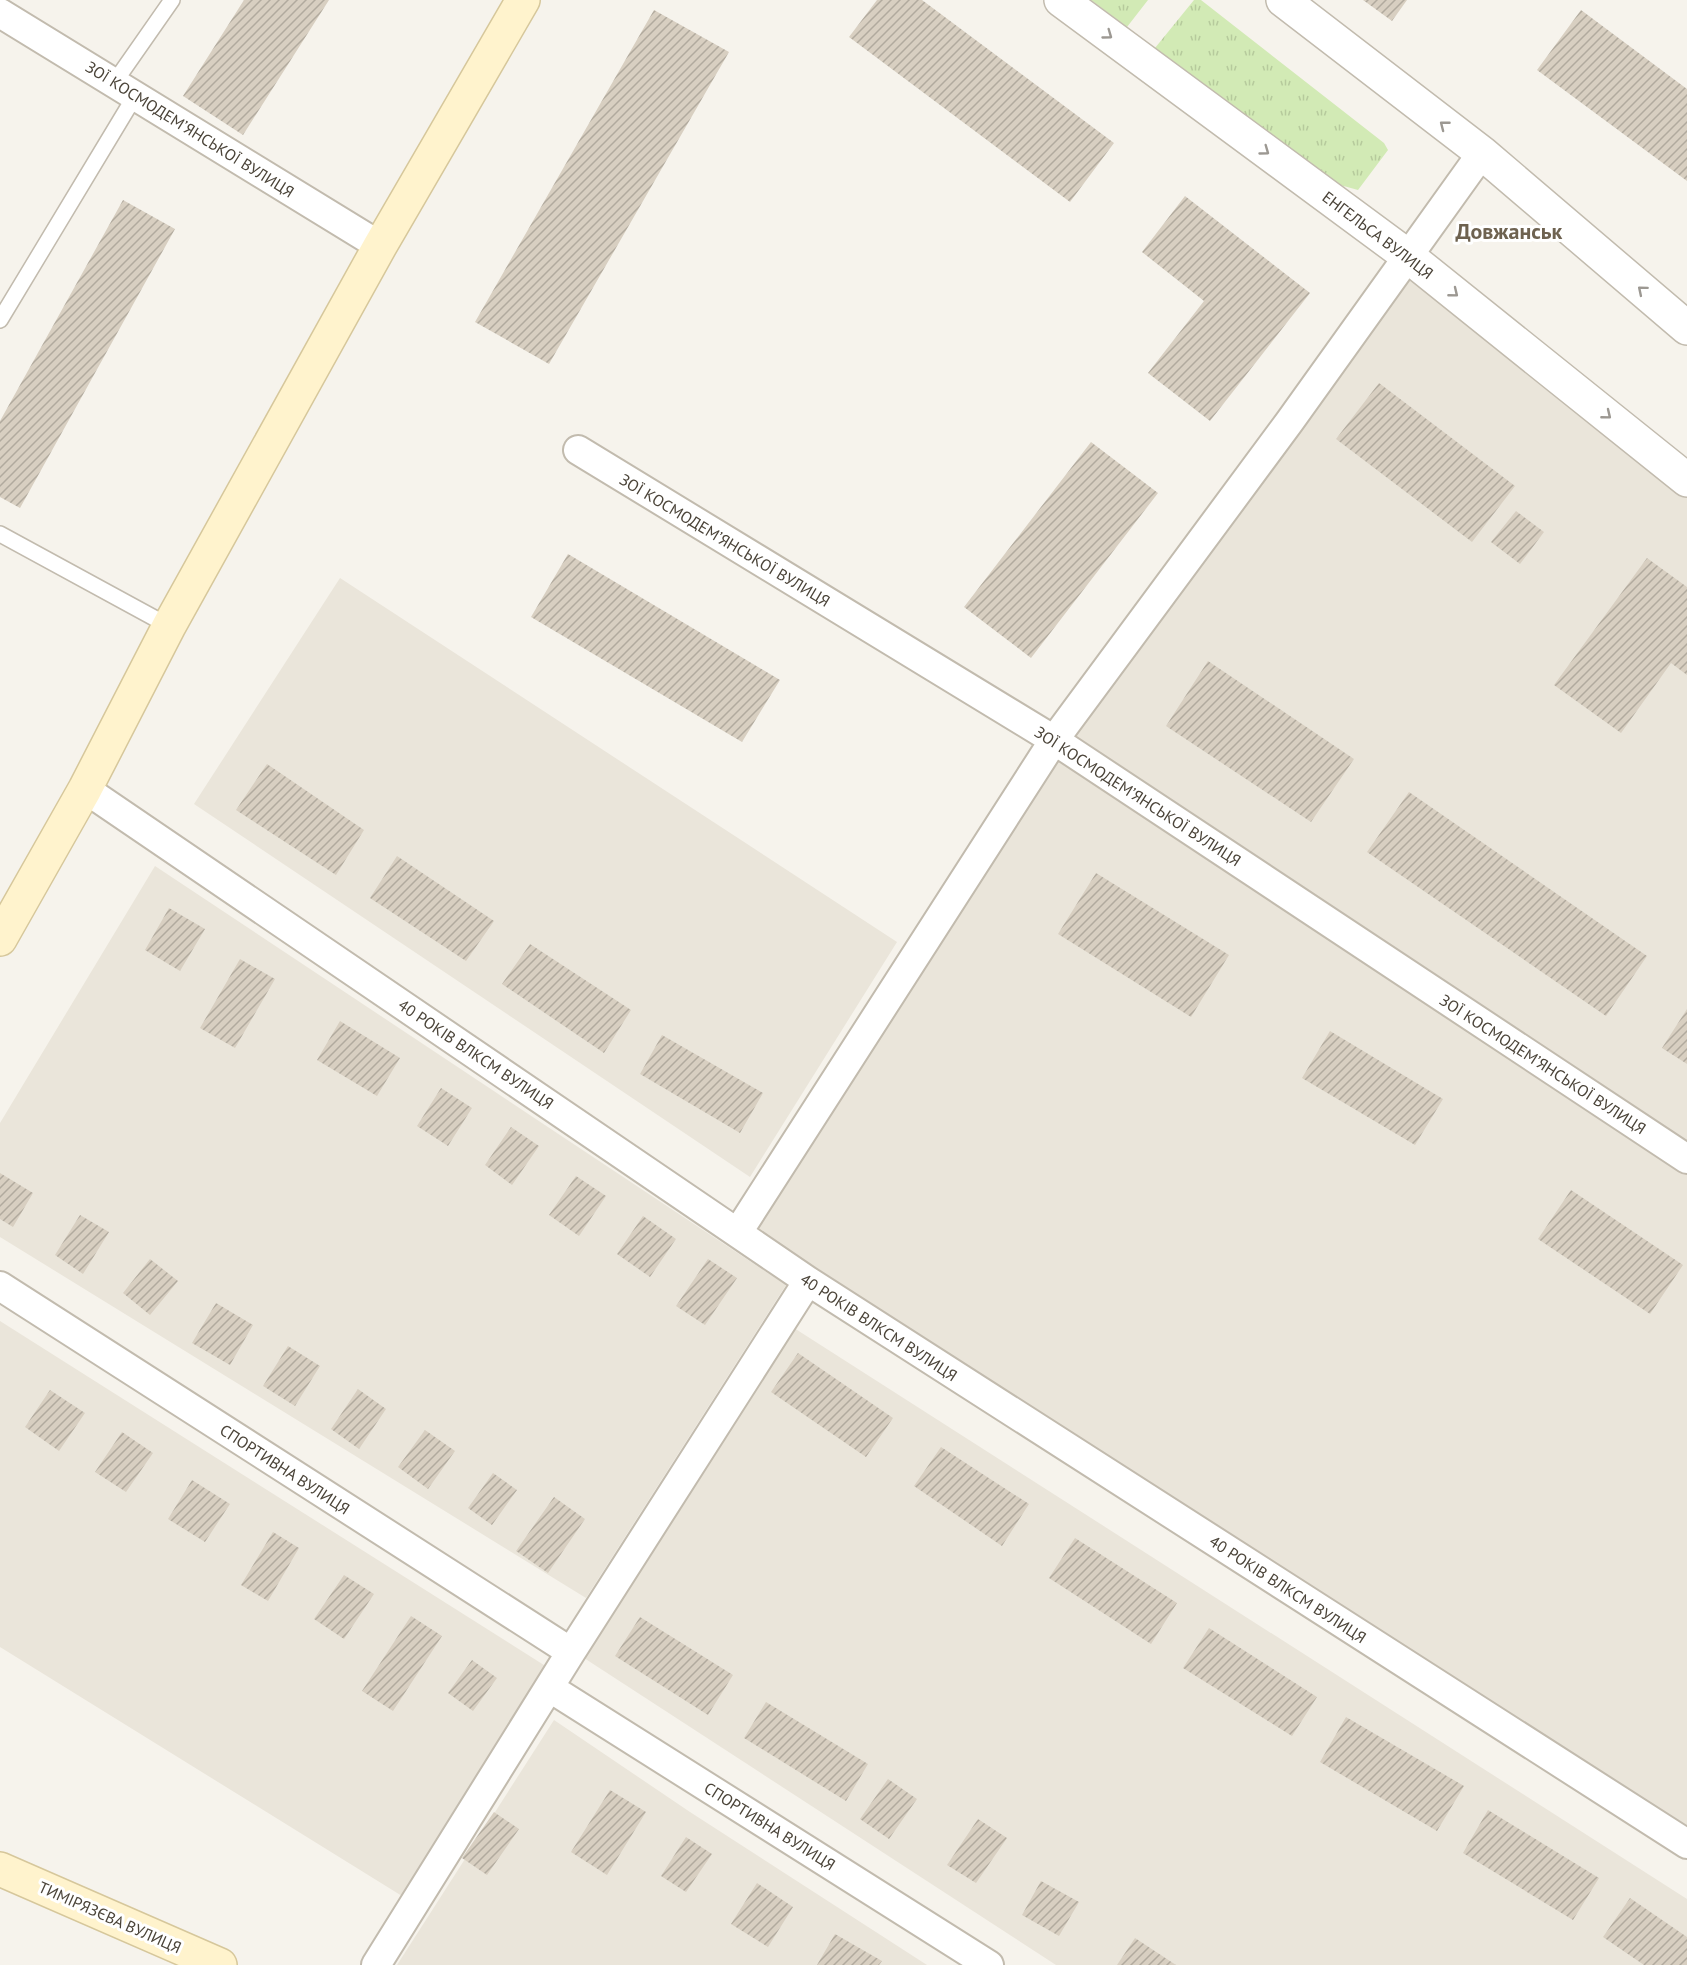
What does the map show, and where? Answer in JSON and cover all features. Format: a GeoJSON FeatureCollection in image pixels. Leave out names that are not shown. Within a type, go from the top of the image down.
{"type":"FeatureCollection","features":[{"type":"Feature","properties":{"kind":"main road"},"geometry":{"type":"LineString","coordinates":[[0,939],[85,789],[169,626],[380,246],[523,0]]}},
{"type":"Feature","properties":{"kind":"main road","name":"ТИМІРЯЗЄВА ВУЛИЦЯ"},"geometry":{"type":"LineString","coordinates":[[0,1869],[220,1965]]}},
{"type":"Feature","properties":{"kind":"street","name":"ЕНГЕЛЬСА ВУЛИЦЯ"},"geometry":{"type":"LineString","coordinates":[[1061,0],[1409,257],[1687,480]]}},
{"type":"Feature","properties":{"kind":"street"},"geometry":{"type":"LineString","coordinates":[[1283,0],[1482,153],[1687,328]]}},
{"type":"Feature","properties":{"kind":"street","name":"ЗОЇ КОСМОДЕМ’ЯНСЬКОЇ ВУЛИЦЯ"},"geometry":{"type":"LineString","coordinates":[[0,13],[380,246]]}},
{"type":"Feature","properties":{"kind":"street"},"geometry":{"type":"LineString","coordinates":[[738,1232],[1054,740],[1409,257],[1482,153]]}},
{"type":"Feature","properties":{"kind":"street","name":"ЗОЇ КОСМОДЕМ’ЯНСЬКОЇ ВУЛИЦЯ"},"geometry":{"type":"LineString","coordinates":[[578,450],[1054,740],[1687,1159]]}},
{"type":"Feature","properties":{"kind":"street","name":"40 РОКІВ ВЛКСМ ВУЛИЦЯ"},"geometry":{"type":"LineString","coordinates":[[85,789],[808,1281],[1687,1844]]}},
{"type":"Feature","properties":{"kind":"street"},"geometry":{"type":"LineString","coordinates":[[376,1965],[571,1652],[808,1281]]}},
{"type":"Feature","properties":{"kind":"street","name":"СПОРТИВНА ВУЛИЦЯ"},"geometry":{"type":"LineString","coordinates":[[0,1286],[571,1652]]}},
{"type":"Feature","properties":{"kind":"street","name":"СПОРТИВНА ВУЛИЦЯ"},"geometry":{"type":"LineString","coordinates":[[550,1688],[989,1965]]}},
{"type":"Feature","properties":{"kind":"lane"},"geometry":{"type":"LineString","coordinates":[[0,320],[172,0]]}},
{"type":"Feature","properties":{"kind":"lane"},"geometry":{"type":"LineString","coordinates":[[0,534],[169,626]]}},
{"type":"Feature","properties":{"kind":"shaded area"},"geometry":{"type":"Polygon","coordinates":[[[1409,257],[1687,480],[1687,1844],[738,1232],[843,1067],[1409,257]]]}},
{"type":"Feature","properties":{"kind":"shaded area"},"geometry":{"type":"Polygon","coordinates":[[[340,578],[897,942],[750,1177],[194,804],[340,578]]]}},
{"type":"Feature","properties":{"kind":"shaded area"},"geometry":{"type":"Polygon","coordinates":[[[155,866],[786,1285],[586,1598],[0,1237],[0,1123],[155,866]]]}},
{"type":"Feature","properties":{"kind":"shaded area"},"geometry":{"type":"Polygon","coordinates":[[[0,1321],[547,1667],[402,1896],[0,1647],[0,1321]]]}},
{"type":"Feature","properties":{"kind":"shaded area"},"geometry":{"type":"Polygon","coordinates":[[[794,1328],[1687,1899],[1687,1965],[1056,1965],[584,1658],[794,1328]]]}},
{"type":"Feature","properties":{"kind":"shaded area"},"geometry":{"type":"Polygon","coordinates":[[[554,1720],[690,1812],[927,1965],[397,1965],[554,1720]]]}},
{"type":"Feature","properties":{"kind":"green space"},"geometry":{"type":"Polygon","coordinates":[[[1091,0],[1148,0],[1127,27],[1091,0]]]}},
{"type":"Feature","properties":{"kind":"green space"},"geometry":{"type":"Polygon","coordinates":[[[1194,0],[1201,0],[1384,143],[1388,150],[1358,190],[1340,185],[1155,48],[1194,0]]]}},
{"type":"Feature","properties":{"kind":"building"},"geometry":{"type":"Polygon","coordinates":[[[244,0],[329,0],[243,135],[183,96],[244,0]]]}},
{"type":"Feature","properties":{"kind":"building"},"geometry":{"type":"Polygon","coordinates":[[[877,0],[922,0],[1114,143],[1070,202],[849,37],[877,0]]]}},
{"type":"Feature","properties":{"kind":"building"},"geometry":{"type":"Polygon","coordinates":[[[1363,0],[1407,0],[1392,21],[1363,0]]]}},
{"type":"Feature","properties":{"kind":"building"},"geometry":{"type":"Polygon","coordinates":[[[654,10],[729,52],[549,364],[475,322],[654,10]]]}},
{"type":"Feature","properties":{"kind":"building"},"geometry":{"type":"Polygon","coordinates":[[[1581,10],[1687,89],[1687,181],[1537,70],[1581,10]]]}},
{"type":"Feature","properties":{"kind":"building"},"geometry":{"type":"Polygon","coordinates":[[[1185,196],[1310,293],[1210,421],[1148,373],[1204,301],[1142,252],[1185,196]]]}},
{"type":"Feature","properties":{"kind":"building"},"geometry":{"type":"Polygon","coordinates":[[[123,200],[175,229],[20,508],[0,497],[0,421],[123,200]]]}},
{"type":"Feature","properties":{"kind":"building"},"geometry":{"type":"Polygon","coordinates":[[[1379,383],[1515,486],[1472,542],[1336,439],[1379,383]]]}},
{"type":"Feature","properties":{"kind":"building"},"geometry":{"type":"Polygon","coordinates":[[[1091,442],[1158,493],[1031,658],[964,607],[1091,442]]]}},
{"type":"Feature","properties":{"kind":"building"},"geometry":{"type":"Polygon","coordinates":[[[1516,511],[1544,532],[1520,564],[1491,542],[1516,511]]]}},
{"type":"Feature","properties":{"kind":"building"},"geometry":{"type":"Polygon","coordinates":[[[568,554],[780,680],[742,742],[531,617],[568,554]]]}},
{"type":"Feature","properties":{"kind":"building"},"geometry":{"type":"Polygon","coordinates":[[[1647,558],[1687,587],[1687,675],[1671,663],[1621,733],[1554,685],[1647,558]]]}},
{"type":"Feature","properties":{"kind":"building"},"geometry":{"type":"Polygon","coordinates":[[[1208,661],[1354,759],[1311,822],[1166,726],[1208,661]]]}},
{"type":"Feature","properties":{"kind":"building"},"geometry":{"type":"Polygon","coordinates":[[[267,764],[364,830],[336,875],[236,810],[267,764]]]}},
{"type":"Feature","properties":{"kind":"building"},"geometry":{"type":"Polygon","coordinates":[[[1409,792],[1647,956],[1606,1016],[1367,852],[1409,792]]]}},
{"type":"Feature","properties":{"kind":"building"},"geometry":{"type":"Polygon","coordinates":[[[397,856],[494,921],[466,961],[370,898],[397,856]]]}},
{"type":"Feature","properties":{"kind":"building"},"geometry":{"type":"Polygon","coordinates":[[[1096,873],[1229,955],[1191,1017],[1058,934],[1096,873]]]}},
{"type":"Feature","properties":{"kind":"building"},"geometry":{"type":"Polygon","coordinates":[[[169,908],[205,929],[180,971],[145,950],[169,908]]]}},
{"type":"Feature","properties":{"kind":"building"},"geometry":{"type":"Polygon","coordinates":[[[530,944],[631,1010],[604,1053],[502,984],[530,944]]]}},
{"type":"Feature","properties":{"kind":"building"},"geometry":{"type":"Polygon","coordinates":[[[240,959],[275,979],[235,1048],[200,1028],[240,959]]]}},
{"type":"Feature","properties":{"kind":"building"},"geometry":{"type":"Polygon","coordinates":[[[1687,1009],[1687,1064],[1662,1048],[1687,1009]]]}},
{"type":"Feature","properties":{"kind":"building"},"geometry":{"type":"Polygon","coordinates":[[[340,1021],[400,1058],[377,1096],[317,1060],[340,1021]]]}},
{"type":"Feature","properties":{"kind":"building"},"geometry":{"type":"Polygon","coordinates":[[[1330,1031],[1443,1099],[1415,1145],[1302,1078],[1330,1031]]]}},
{"type":"Feature","properties":{"kind":"building"},"geometry":{"type":"Polygon","coordinates":[[[662,1035],[763,1093],[740,1133],[640,1074],[662,1035]]]}},
{"type":"Feature","properties":{"kind":"building"},"geometry":{"type":"Polygon","coordinates":[[[441,1088],[472,1108],[448,1146],[417,1126],[441,1088]]]}},
{"type":"Feature","properties":{"kind":"building"},"geometry":{"type":"Polygon","coordinates":[[[511,1127],[539,1146],[512,1185],[485,1165],[511,1127]]]}},
{"type":"Feature","properties":{"kind":"building"},"geometry":{"type":"Polygon","coordinates":[[[0,1173],[33,1193],[13,1227],[0,1219],[0,1173]]]}},
{"type":"Feature","properties":{"kind":"building"},"geometry":{"type":"Polygon","coordinates":[[[576,1176],[606,1196],[579,1236],[549,1215],[576,1176]]]}},
{"type":"Feature","properties":{"kind":"building"},"geometry":{"type":"Polygon","coordinates":[[[1571,1190],[1683,1265],[1650,1314],[1538,1239],[1571,1190]]]}},
{"type":"Feature","properties":{"kind":"building"},"geometry":{"type":"Polygon","coordinates":[[[80,1215],[109,1232],[83,1274],[55,1255],[80,1215]]]}},
{"type":"Feature","properties":{"kind":"building"},"geometry":{"type":"Polygon","coordinates":[[[643,1216],[676,1239],[650,1277],[617,1254],[643,1216]]]}},
{"type":"Feature","properties":{"kind":"building"},"geometry":{"type":"Polygon","coordinates":[[[150,1259],[178,1281],[150,1315],[123,1293],[150,1259]]]}},
{"type":"Feature","properties":{"kind":"building"},"geometry":{"type":"Polygon","coordinates":[[[708,1259],[737,1278],[705,1325],[676,1306],[708,1259]]]}},
{"type":"Feature","properties":{"kind":"building"},"geometry":{"type":"Polygon","coordinates":[[[216,1303],[253,1325],[230,1365],[192,1343],[216,1303]]]}},
{"type":"Feature","properties":{"kind":"building"},"geometry":{"type":"Polygon","coordinates":[[[288,1346],[320,1366],[295,1406],[263,1386],[288,1346]]]}},
{"type":"Feature","properties":{"kind":"building"},"geometry":{"type":"Polygon","coordinates":[[[798,1353],[893,1418],[866,1457],[771,1392],[798,1353]]]}},
{"type":"Feature","properties":{"kind":"building"},"geometry":{"type":"Polygon","coordinates":[[[358,1389],[386,1409],[359,1449],[331,1429],[358,1389]]]}},
{"type":"Feature","properties":{"kind":"building"},"geometry":{"type":"Polygon","coordinates":[[[50,1390],[85,1413],[59,1451],[25,1427],[50,1390]]]}},
{"type":"Feature","properties":{"kind":"building"},"geometry":{"type":"Polygon","coordinates":[[[425,1430],[455,1451],[428,1489],[398,1467],[425,1430]]]}},
{"type":"Feature","properties":{"kind":"building"},"geometry":{"type":"Polygon","coordinates":[[[122,1432],[153,1453],[126,1492],[95,1472],[122,1432]]]}},
{"type":"Feature","properties":{"kind":"building"},"geometry":{"type":"Polygon","coordinates":[[[941,1447],[1029,1504],[1002,1546],[914,1486],[941,1447]]]}},
{"type":"Feature","properties":{"kind":"building"},"geometry":{"type":"Polygon","coordinates":[[[493,1473],[517,1490],[492,1525],[468,1508],[493,1473]]]}},
{"type":"Feature","properties":{"kind":"building"},"geometry":{"type":"Polygon","coordinates":[[[192,1480],[230,1504],[205,1542],[168,1519],[192,1480]]]}},
{"type":"Feature","properties":{"kind":"building"},"geometry":{"type":"Polygon","coordinates":[[[554,1497],[585,1519],[548,1573],[516,1551],[554,1497]]]}},
{"type":"Feature","properties":{"kind":"building"},"geometry":{"type":"Polygon","coordinates":[[[273,1532],[299,1548],[268,1601],[241,1585],[273,1532]]]}},
{"type":"Feature","properties":{"kind":"building"},"geometry":{"type":"Polygon","coordinates":[[[1075,1538],[1177,1603],[1151,1644],[1049,1578],[1075,1538]]]}},
{"type":"Feature","properties":{"kind":"building"},"geometry":{"type":"Polygon","coordinates":[[[344,1575],[374,1594],[344,1639],[314,1619],[344,1575]]]}},
{"type":"Feature","properties":{"kind":"building"},"geometry":{"type":"Polygon","coordinates":[[[411,1616],[442,1636],[393,1711],[362,1691],[411,1616]]]}},
{"type":"Feature","properties":{"kind":"building"},"geometry":{"type":"Polygon","coordinates":[[[640,1617],[733,1675],[708,1715],[615,1656],[640,1617]]]}},
{"type":"Feature","properties":{"kind":"building"},"geometry":{"type":"Polygon","coordinates":[[[1209,1628],[1317,1697],[1292,1736],[1183,1668],[1209,1628]]]}},
{"type":"Feature","properties":{"kind":"building"},"geometry":{"type":"Polygon","coordinates":[[[472,1660],[497,1678],[473,1711],[448,1693],[472,1660]]]}},
{"type":"Feature","properties":{"kind":"building"},"geometry":{"type":"Polygon","coordinates":[[[766,1702],[868,1764],[846,1801],[744,1738],[766,1702]]]}},
{"type":"Feature","properties":{"kind":"building"},"geometry":{"type":"Polygon","coordinates":[[[1346,1717],[1464,1786],[1437,1831],[1320,1762],[1346,1717]]]}},
{"type":"Feature","properties":{"kind":"building"},"geometry":{"type":"Polygon","coordinates":[[[888,1779],[917,1799],[889,1839],[860,1819],[888,1779]]]}},
{"type":"Feature","properties":{"kind":"building"},"geometry":{"type":"Polygon","coordinates":[[[610,1790],[646,1812],[607,1875],[571,1852],[610,1790]]]}},
{"type":"Feature","properties":{"kind":"building"},"geometry":{"type":"Polygon","coordinates":[[[1488,1810],[1599,1878],[1573,1920],[1463,1853],[1488,1810]]]}},
{"type":"Feature","properties":{"kind":"building"},"geometry":{"type":"Polygon","coordinates":[[[494,1812],[519,1829],[487,1875],[462,1858],[494,1812]]]}},
{"type":"Feature","properties":{"kind":"building"},"geometry":{"type":"Polygon","coordinates":[[[978,1819],[1007,1838],[976,1883],[947,1865],[978,1819]]]}},
{"type":"Feature","properties":{"kind":"building"},"geometry":{"type":"Polygon","coordinates":[[[686,1837],[712,1854],[686,1892],[661,1876],[686,1837]]]}},
{"type":"Feature","properties":{"kind":"building"},"geometry":{"type":"Polygon","coordinates":[[[1041,1881],[1079,1902],[1059,1936],[1022,1915],[1041,1881]]]}},
{"type":"Feature","properties":{"kind":"building"},"geometry":{"type":"Polygon","coordinates":[[[757,1883],[793,1907],[768,1947],[731,1924],[757,1883]]]}},
{"type":"Feature","properties":{"kind":"building"},"geometry":{"type":"Polygon","coordinates":[[[1630,1898],[1687,1937],[1687,1965],[1644,1965],[1603,1937],[1630,1898]]]}},
{"type":"Feature","properties":{"kind":"building"},"geometry":{"type":"Polygon","coordinates":[[[835,1934],[882,1961],[879,1965],[817,1965],[835,1934]]]}},
{"type":"Feature","properties":{"kind":"building"},"geometry":{"type":"Polygon","coordinates":[[[1135,1938],[1176,1965],[1117,1965],[1135,1938]]]}},
{"type":"Feature","properties":{"kind":"district","name":"Довжанськ"},"geometry":{"type":"Point","coordinates":[1509,231]}}]}
